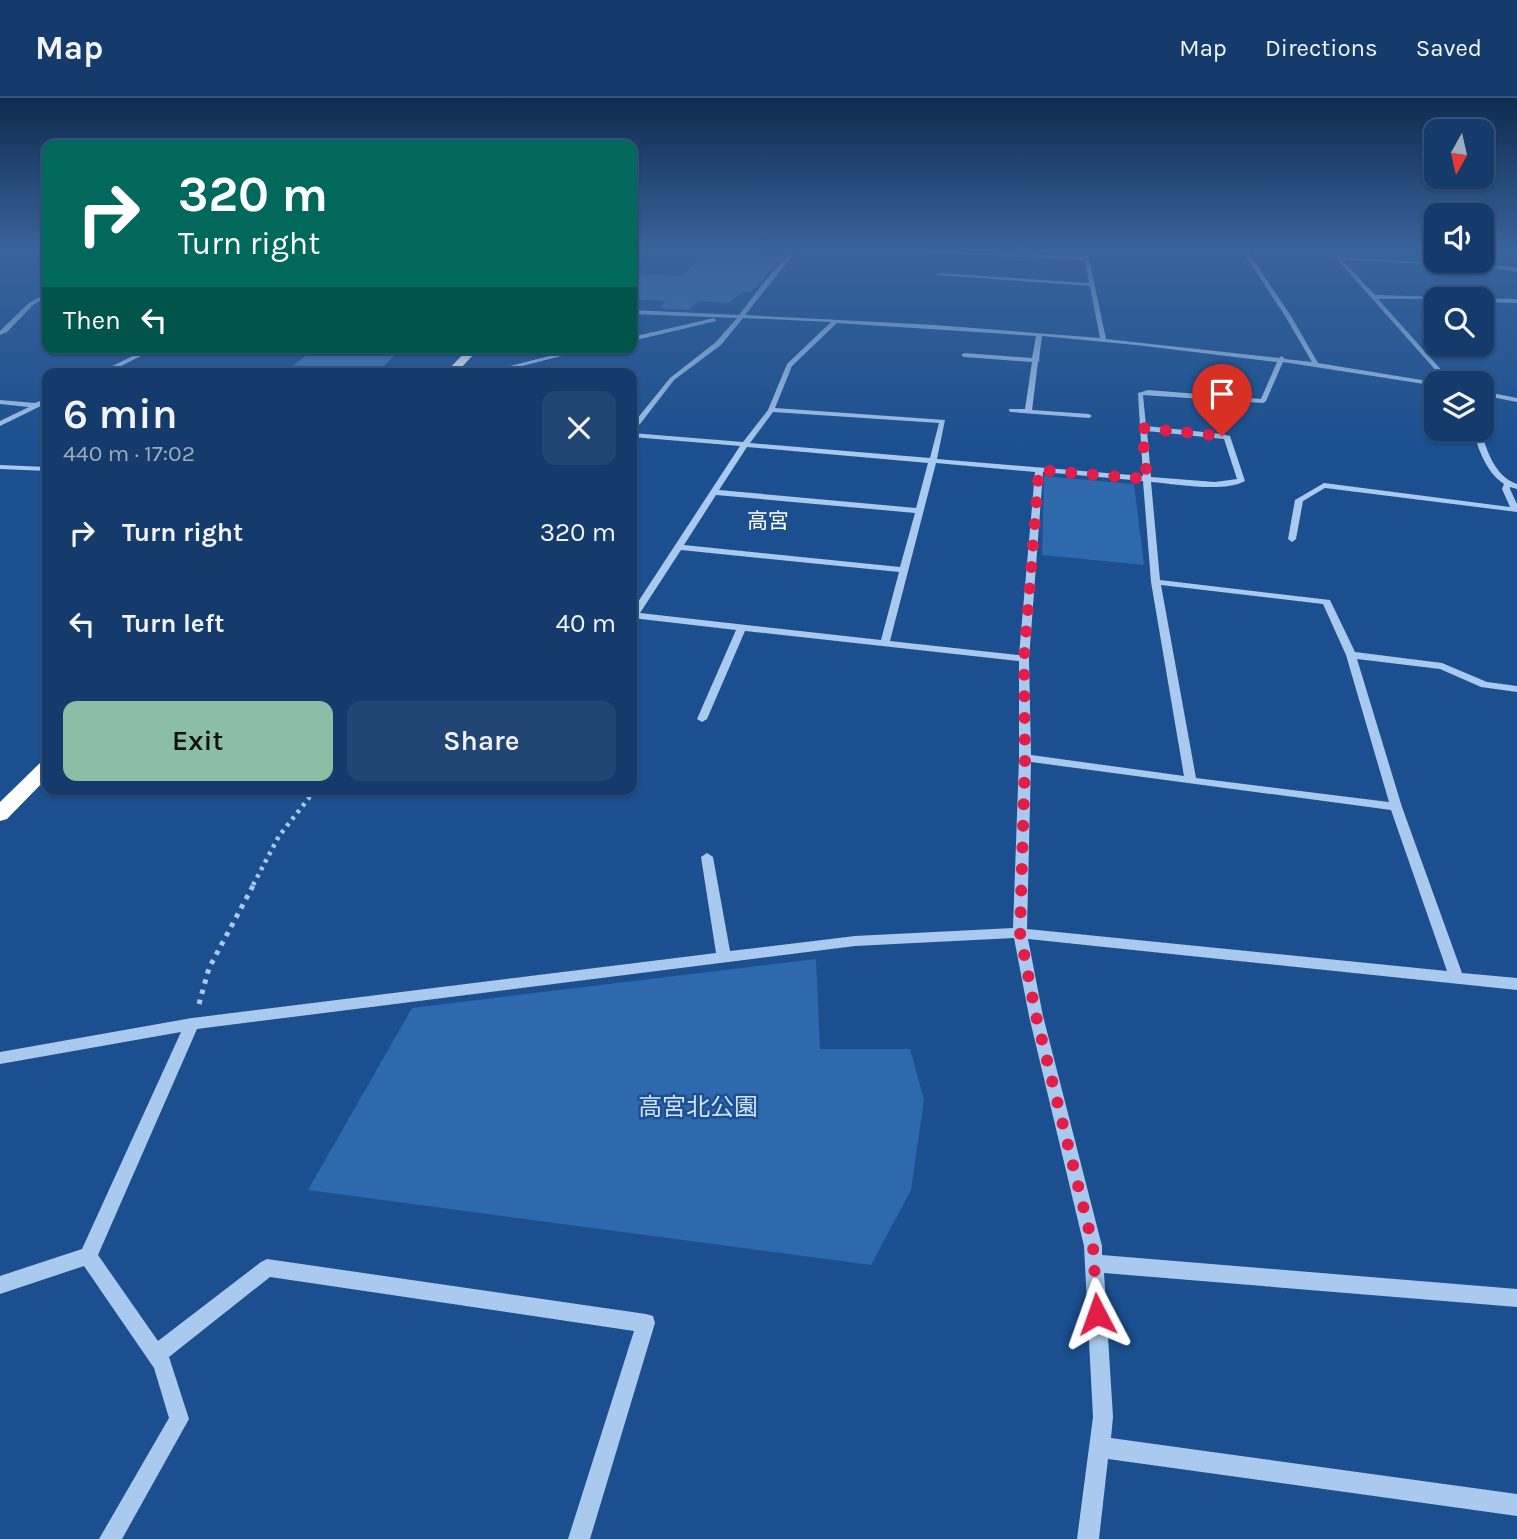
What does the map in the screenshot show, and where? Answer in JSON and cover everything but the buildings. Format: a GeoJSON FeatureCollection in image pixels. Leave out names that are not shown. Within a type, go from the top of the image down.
{"type":"FeatureCollection","features":[{"type":"Feature","properties":{"kind":"highway"},"geometry":{"type":"LineString","coordinates":[[455,368],[468,354]]}},
{"type":"Feature","properties":{"kind":"highway"},"geometry":{"type":"LineString","coordinates":[[0,814],[42,772]]}},
{"type":"Feature","properties":{"kind":"street"},"geometry":{"type":"LineString","coordinates":[[0,333],[18,316]]}},
{"type":"Feature","properties":{"kind":"street"},"geometry":{"type":"LineString","coordinates":[[637,338],[731,316]]}},
{"type":"Feature","properties":{"kind":"street"},"geometry":{"type":"LineString","coordinates":[[637,422],[660,391],[688,364],[723,339],[740,316]]}},
{"type":"Feature","properties":{"kind":"street"},"geometry":{"type":"LineString","coordinates":[[745,316],[1103,340],[1282,358],[1424,382]]}},
{"type":"Feature","properties":{"kind":"street"},"geometry":{"type":"LineString","coordinates":[[1099,316],[1103,340]]}},
{"type":"Feature","properties":{"kind":"street"},"geometry":{"type":"LineString","coordinates":[[1288,316],[1315,363]]}},
{"type":"Feature","properties":{"kind":"street"},"geometry":{"type":"LineString","coordinates":[[1390,316],[1439,371]]}},
{"type":"Feature","properties":{"kind":"street"},"geometry":{"type":"LineString","coordinates":[[637,609],[744,446],[771,410],[789,365],[836,321]]}},
{"type":"Feature","properties":{"kind":"street"},"geometry":{"type":"LineString","coordinates":[[1028,411],[1039,334]]}},
{"type":"Feature","properties":{"kind":"street"},"geometry":{"type":"LineString","coordinates":[[112,368],[141,354]]}},
{"type":"Feature","properties":{"kind":"street"},"geometry":{"type":"LineString","coordinates":[[506,368],[565,354]]}},
{"type":"Feature","properties":{"kind":"street"},"geometry":{"type":"LineString","coordinates":[[964,355],[1037,360]]}},
{"type":"Feature","properties":{"kind":"street"},"geometry":{"type":"LineString","coordinates":[[1191,781],[1156,582],[1140,394],[1148,391],[1263,401],[1282,358]]}},
{"type":"Feature","properties":{"kind":"street"},"geometry":{"type":"LineString","coordinates":[[1494,395],[1517,400]]}},
{"type":"Feature","properties":{"kind":"street"},"geometry":{"type":"LineString","coordinates":[[0,402],[35,405]]}},
{"type":"Feature","properties":{"kind":"street"},"geometry":{"type":"LineString","coordinates":[[0,424],[42,402]]}},
{"type":"Feature","properties":{"kind":"street"},"geometry":{"type":"LineString","coordinates":[[771,410],[943,421],[885,643]]}},
{"type":"Feature","properties":{"kind":"street"},"geometry":{"type":"LineString","coordinates":[[1011,410],[1089,416]]}},
{"type":"Feature","properties":{"kind":"street"},"geometry":{"type":"LineString","coordinates":[[637,435],[1147,479],[1215,484],[1241,481],[1227,438],[1142,428]]}},
{"type":"Feature","properties":{"kind":"street"},"geometry":{"type":"LineString","coordinates":[[1481,441],[1494,473],[1507,485],[1517,487]]}},
{"type":"Feature","properties":{"kind":"street"},"geometry":{"type":"LineString","coordinates":[[0,467],[42,469]]}},
{"type":"Feature","properties":{"kind":"street"},"geometry":{"type":"LineString","coordinates":[[1039,470],[1024,659],[1025,758],[1020,933],[1036,1016],[1093,1246],[1103,1416],[1088,1539]]}},
{"type":"Feature","properties":{"kind":"street"},"geometry":{"type":"LineString","coordinates":[[1292,540],[1298,500],[1324,485],[1516,510],[1506,489],[1507,485]]}},
{"type":"Feature","properties":{"kind":"street"},"geometry":{"type":"LineString","coordinates":[[714,492],[918,511]]}},
{"type":"Feature","properties":{"kind":"street"},"geometry":{"type":"LineString","coordinates":[[678,547],[905,570]]}},
{"type":"Feature","properties":{"kind":"street"},"geometry":{"type":"LineString","coordinates":[[1156,582],[1327,602],[1351,655],[1396,807],[1456,977]]}},
{"type":"Feature","properties":{"kind":"street"},"geometry":{"type":"LineString","coordinates":[[637,615],[1024,659]]}},
{"type":"Feature","properties":{"kind":"street"},"geometry":{"type":"LineString","coordinates":[[702,719],[742,627]]}},
{"type":"Feature","properties":{"kind":"street"},"geometry":{"type":"LineString","coordinates":[[1351,655],[1442,666],[1485,685],[1517,689]]}},
{"type":"Feature","properties":{"kind":"street"},"geometry":{"type":"LineString","coordinates":[[1025,758],[1396,807]]}},
{"type":"Feature","properties":{"kind":"street"},"geometry":{"type":"LineString","coordinates":[[707,857],[724,957]]}},
{"type":"Feature","properties":{"kind":"street"},"geometry":{"type":"LineString","coordinates":[[0,1058],[192,1024],[855,940],[1020,933],[1517,984]]}},
{"type":"Feature","properties":{"kind":"street"},"geometry":{"type":"LineString","coordinates":[[0,1285],[88,1256],[192,1024]]}},
{"type":"Feature","properties":{"kind":"street"},"geometry":{"type":"LineString","coordinates":[[88,1256],[162,1363],[179,1419],[110,1539]]}},
{"type":"Feature","properties":{"kind":"street"},"geometry":{"type":"LineString","coordinates":[[1094,1263],[1517,1298]]}},
{"type":"Feature","properties":{"kind":"street"},"geometry":{"type":"LineString","coordinates":[[156,1356],[267,1268],[646,1324],[579,1539]]}},
{"type":"Feature","properties":{"kind":"street"},"geometry":{"type":"LineString","coordinates":[[1099,1447],[1517,1505]]}},
{"type":"Feature","properties":{"kind":"path"},"geometry":{"type":"LineString","coordinates":[[192,1024],[216,956],[279,836],[311,795]]}},
{"type":"Feature","properties":{"kind":"green space"},"geometry":{"type":"Polygon","coordinates":[[[1044,476],[1134,484],[1144,565],[1042,555],[1044,476]]]}},
{"type":"Feature","properties":{"kind":"green space","name":"高宮北公園"},"geometry":{"type":"Polygon","coordinates":[[[816,959],[820,1049],[910,1049],[924,1100],[911,1190],[871,1265],[308,1190],[412,1008],[816,959]]]}},
{"type":"Feature","properties":{"kind":"district","name":"高宮"},"geometry":{"type":"Point","coordinates":[768,521]}},
{"type":"Feature","properties":{"kind":"route"},"geometry":{"type":"LineString","coordinates":[[1097,1314],[1093,1246],[1036,1016],[1020,933],[1025,758],[1024,659],[1039,470],[1147,479],[1142,428],[1222,436]]}}]}
